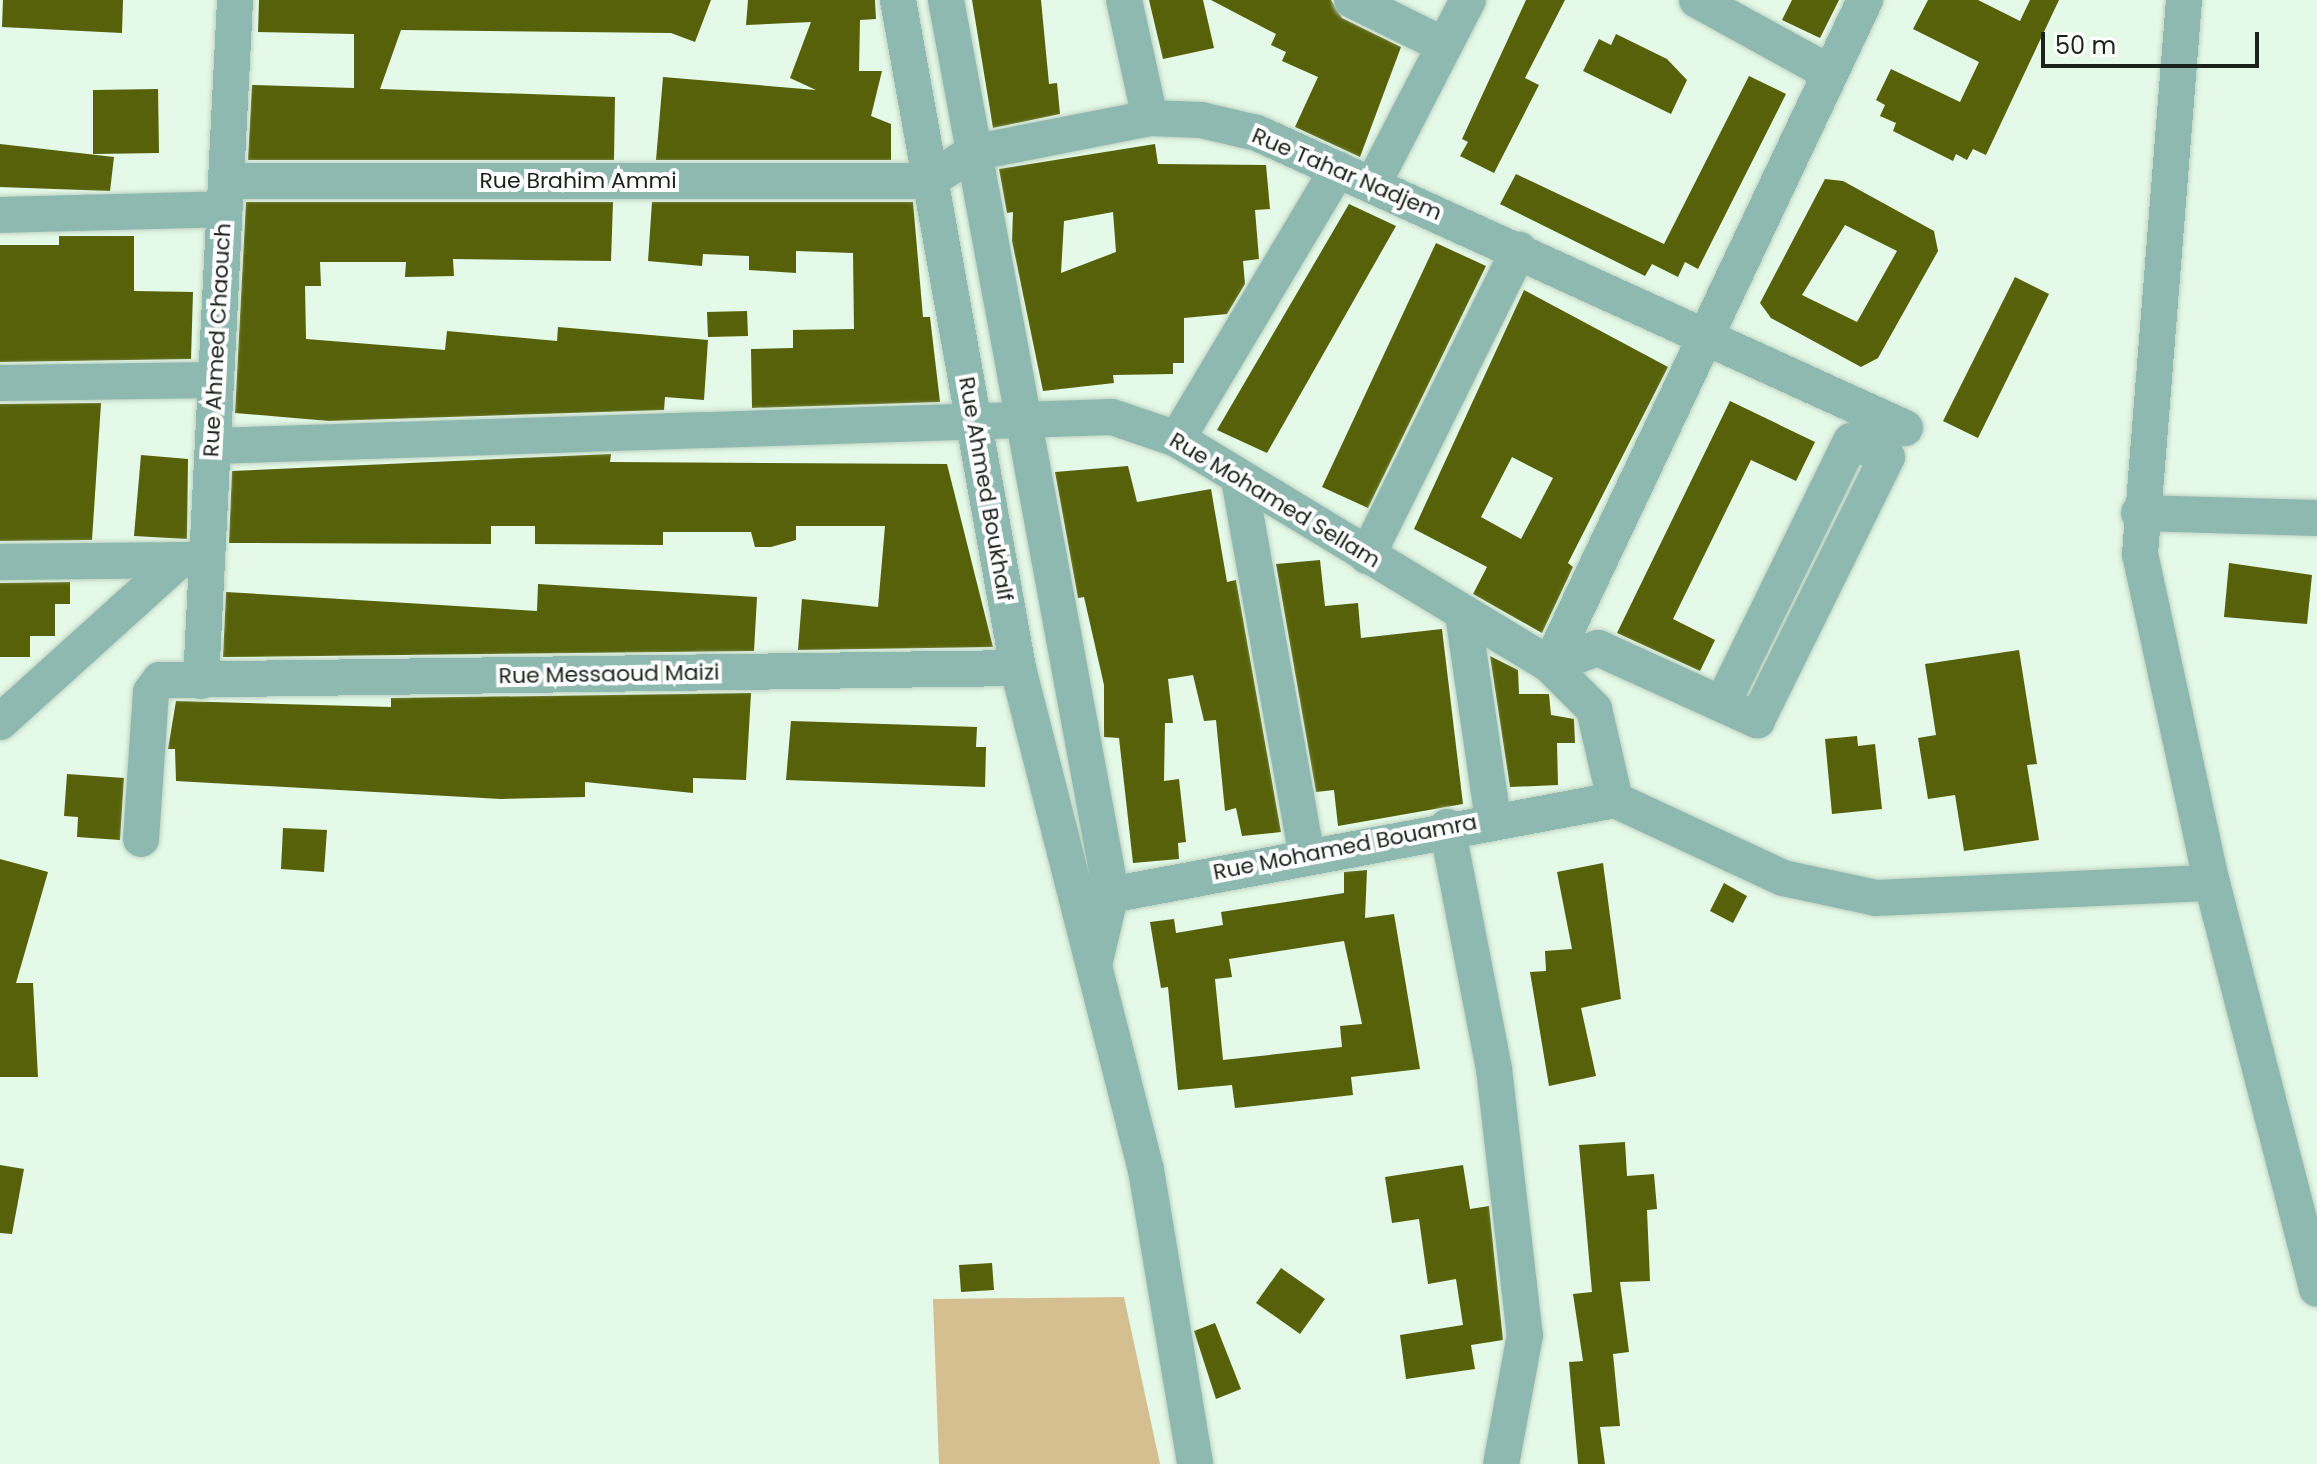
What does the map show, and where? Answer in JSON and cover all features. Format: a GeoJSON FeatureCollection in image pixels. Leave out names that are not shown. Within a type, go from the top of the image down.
{"type":"FeatureCollection","features":[{"type":"Feature","properties":{"kind":"street","name":"Rue Ahmed Chaouch"},"geometry":{"type":"LineString","coordinates":[[201,681],[192,560],[213,446],[213,380],[235,0]]}},
{"type":"Feature","properties":{"kind":"street","name":"Rue Ahmed Boukhalf"},"geometry":{"type":"LineString","coordinates":[[898,0],[1018,668],[1092,974],[1146,1170],[1195,1464]]}},
{"type":"Feature","properties":{"kind":"street"},"geometry":{"type":"LineString","coordinates":[[946,0],[1111,893],[1092,974]]}},
{"type":"Feature","properties":{"kind":"street"},"geometry":{"type":"LineString","coordinates":[[1124,0],[1150,118]]}},
{"type":"Feature","properties":{"kind":"street"},"geometry":{"type":"LineString","coordinates":[[1352,0],[1444,45]]}},
{"type":"Feature","properties":{"kind":"street"},"geometry":{"type":"LineString","coordinates":[[1373,184],[1468,0]]}},
{"type":"Feature","properties":{"kind":"street"},"geometry":{"type":"LineString","coordinates":[[1697,0],[1830,73]]}},
{"type":"Feature","properties":{"kind":"street"},"geometry":{"type":"LineString","coordinates":[[1550,665],[1865,0]]}},
{"type":"Feature","properties":{"kind":"street"},"geometry":{"type":"LineString","coordinates":[[2184,0],[2139,513],[2146,606],[2212,883],[2317,1289]]}},
{"type":"Feature","properties":{"kind":"street","name":"Rue Tahar Nadjem"},"geometry":{"type":"LineString","coordinates":[[929,181],[972,153],[1150,118],[1257,133],[1905,428]]}},
{"type":"Feature","properties":{"kind":"street"},"geometry":{"type":"LineString","coordinates":[[1177,439],[1338,169]]}},
{"type":"Feature","properties":{"kind":"street","name":"Rue Brahim Ammi"},"geometry":{"type":"LineString","coordinates":[[0,215],[225,195],[929,181]]}},
{"type":"Feature","properties":{"kind":"street"},"geometry":{"type":"LineString","coordinates":[[1367,556],[1519,250]]}},
{"type":"Feature","properties":{"kind":"street"},"geometry":{"type":"LineString","coordinates":[[0,383],[213,380]]}},
{"type":"Feature","properties":{"kind":"street","name":"Rue Mohamed Sellam"},"geometry":{"type":"LineString","coordinates":[[213,446],[976,424],[1112,417],[1177,439],[1550,665],[1594,709],[1615,800]]}},
{"type":"Feature","properties":{"kind":"street"},"geometry":{"type":"LineString","coordinates":[[1550,665],[1598,648],[1757,720],[1887,457],[1851,441],[1722,704]]}},
{"type":"Feature","properties":{"kind":"street"},"geometry":{"type":"LineString","coordinates":[[1239,479],[1306,853]]}},
{"type":"Feature","properties":{"kind":"street"},"geometry":{"type":"LineString","coordinates":[[2139,513],[2317,518]]}},
{"type":"Feature","properties":{"kind":"street"},"geometry":{"type":"LineString","coordinates":[[0,562],[192,560]]}},
{"type":"Feature","properties":{"kind":"street"},"geometry":{"type":"LineString","coordinates":[[0,722],[192,560]]}},
{"type":"Feature","properties":{"kind":"street"},"geometry":{"type":"LineString","coordinates":[[1463,614],[1493,819]]}},
{"type":"Feature","properties":{"kind":"street","name":"Rue Messaoud Maizi"},"geometry":{"type":"LineString","coordinates":[[141,839],[154,683],[1018,668]]}},
{"type":"Feature","properties":{"kind":"street"},"geometry":{"type":"LineString","coordinates":[[1615,800],[1783,878],[1876,898],[2212,883]]}},
{"type":"Feature","properties":{"kind":"street","name":"Rue Mohamed Bouamra"},"geometry":{"type":"LineString","coordinates":[[1075,902],[1306,853],[1615,800]]}},
{"type":"Feature","properties":{"kind":"street"},"geometry":{"type":"LineString","coordinates":[[1447,827],[1494,1069],[1525,1335],[1501,1464]]}},
{"type":"Feature","properties":{"kind":"shaded area"},"geometry":{"type":"Polygon","coordinates":[[[1124,1297],[1160,1464],[939,1464],[933,1299],[1124,1297]]]}},
{"type":"Feature","properties":{"kind":"building"},"geometry":{"type":"Polygon","coordinates":[[[3,0],[123,0],[122,33],[2,27],[3,0]]]}},
{"type":"Feature","properties":{"kind":"building"},"geometry":{"type":"Polygon","coordinates":[[[259,0],[711,0],[695,42],[671,33],[401,30],[380,89],[615,97],[614,160],[248,160],[252,85],[354,88],[354,34],[258,32],[259,0]]]}},
{"type":"Feature","properties":{"kind":"building"},"geometry":{"type":"Polygon","coordinates":[[[748,0],[875,0],[876,19],[860,20],[859,71],[882,71],[871,116],[891,124],[891,160],[656,160],[663,77],[816,90],[790,78],[811,22],[746,25],[748,0]]]}},
{"type":"Feature","properties":{"kind":"building"},"geometry":{"type":"Polygon","coordinates":[[[972,0],[1041,0],[1049,84],[1057,83],[1060,114],[993,128],[972,0]]]}},
{"type":"Feature","properties":{"kind":"building"},"geometry":{"type":"Polygon","coordinates":[[[1149,0],[1203,0],[1214,48],[1163,59],[1149,0]]]}},
{"type":"Feature","properties":{"kind":"building"},"geometry":{"type":"Polygon","coordinates":[[[1211,0],[1331,0],[1342,18],[1401,47],[1360,157],[1295,127],[1318,77],[1282,61],[1286,52],[1271,45],[1276,34],[1211,0]]]}},
{"type":"Feature","properties":{"kind":"building"},"geometry":{"type":"Polygon","coordinates":[[[1526,0],[1565,0],[1525,78],[1539,85],[1494,173],[1460,156],[1468,142],[1462,139],[1526,0]]]}},
{"type":"Feature","properties":{"kind":"building"},"geometry":{"type":"Polygon","coordinates":[[[1792,0],[1839,0],[1820,38],[1782,20],[1792,0]]]}},
{"type":"Feature","properties":{"kind":"building"},"geometry":{"type":"Polygon","coordinates":[[[1928,0],[1978,0],[2020,21],[2030,0],[2059,0],[1986,155],[1973,149],[1967,160],[1956,154],[1953,161],[1893,131],[1896,123],[1880,116],[1885,105],[1876,100],[1891,69],[1960,102],[1979,62],[1913,29],[1928,0]]]}},
{"type":"Feature","properties":{"kind":"building"},"geometry":{"type":"Polygon","coordinates":[[[1616,34],[1667,59],[1687,80],[1671,114],[1583,71],[1599,39],[1611,45],[1616,34]]]}},
{"type":"Feature","properties":{"kind":"building"},"geometry":{"type":"Polygon","coordinates":[[[1749,76],[1786,94],[1698,269],[1685,262],[1678,277],[1652,264],[1645,276],[1500,204],[1516,174],[1664,244],[1749,76]]]}},
{"type":"Feature","properties":{"kind":"building"},"geometry":{"type":"Polygon","coordinates":[[[158,89],[159,153],[93,154],[93,90],[158,89]]]}},
{"type":"Feature","properties":{"kind":"building"},"geometry":{"type":"Polygon","coordinates":[[[0,144],[114,157],[110,191],[0,187],[0,144]]]}},
{"type":"Feature","properties":{"kind":"building"},"geometry":{"type":"Polygon","coordinates":[[[1155,144],[1158,164],[1266,165],[1270,209],[1255,210],[1259,259],[1243,261],[1245,284],[1227,314],[1184,318],[1184,363],[1173,363],[1173,374],[1113,375],[1114,383],[1043,391],[1012,241],[1013,212],[1007,213],[999,169],[1155,144]],[[1113,212],[1064,221],[1061,273],[1116,252],[1113,212]]]}},
{"type":"Feature","properties":{"kind":"building"},"geometry":{"type":"Polygon","coordinates":[[[1825,179],[1843,181],[1934,231],[1938,251],[1878,358],[1861,367],[1771,318],[1760,303],[1825,179]],[[1845,225],[1802,295],[1857,322],[1897,251],[1845,225]]]}},
{"type":"Feature","properties":{"kind":"building"},"geometry":{"type":"Polygon","coordinates":[[[246,202],[613,202],[611,261],[453,259],[454,276],[405,277],[406,262],[320,262],[321,286],[305,286],[306,339],[445,350],[447,331],[557,341],[558,327],[708,340],[704,400],[665,397],[664,410],[329,421],[235,413],[246,202]]]}},
{"type":"Feature","properties":{"kind":"building"},"geometry":{"type":"Polygon","coordinates":[[[652,202],[913,202],[923,317],[930,317],[940,402],[752,408],[751,349],[793,348],[793,330],[854,329],[853,253],[796,251],[796,273],[749,270],[749,256],[703,254],[702,266],[648,261],[652,202]]]}},
{"type":"Feature","properties":{"kind":"building"},"geometry":{"type":"Polygon","coordinates":[[[1349,204],[1396,226],[1267,453],[1217,430],[1349,204]]]}},
{"type":"Feature","properties":{"kind":"building"},"geometry":{"type":"Polygon","coordinates":[[[59,236],[134,236],[134,291],[193,292],[191,359],[0,362],[0,245],[59,245],[59,236]]]}},
{"type":"Feature","properties":{"kind":"building"},"geometry":{"type":"Polygon","coordinates":[[[1436,243],[1486,266],[1368,508],[1322,487],[1436,243]]]}},
{"type":"Feature","properties":{"kind":"building"},"geometry":{"type":"Polygon","coordinates":[[[2015,277],[2049,294],[1978,438],[1943,421],[2015,277]]]}},
{"type":"Feature","properties":{"kind":"building"},"geometry":{"type":"Polygon","coordinates":[[[1524,290],[1668,367],[1568,563],[1573,567],[1542,633],[1473,594],[1487,567],[1414,529],[1524,290]],[[1512,457],[1481,517],[1521,539],[1553,478],[1512,457]]]}},
{"type":"Feature","properties":{"kind":"building"},"geometry":{"type":"Polygon","coordinates":[[[747,311],[748,336],[708,337],[707,312],[747,311]]]}},
{"type":"Feature","properties":{"kind":"building"},"geometry":{"type":"Polygon","coordinates":[[[1730,401],[1815,442],[1796,481],[1751,460],[1673,619],[1715,640],[1700,671],[1617,633],[1730,401]]]}},
{"type":"Feature","properties":{"kind":"building"},"geometry":{"type":"Polygon","coordinates":[[[101,403],[92,540],[0,541],[0,404],[101,403]]]}},
{"type":"Feature","properties":{"kind":"building"},"geometry":{"type":"Polygon","coordinates":[[[611,454],[610,462],[947,464],[993,647],[798,650],[802,599],[878,607],[885,526],[796,526],[796,540],[771,547],[755,547],[751,532],[663,532],[663,545],[535,544],[535,526],[491,526],[491,544],[229,543],[232,471],[611,454]]]}},
{"type":"Feature","properties":{"kind":"building"},"geometry":{"type":"Polygon","coordinates":[[[141,455],[188,459],[187,539],[134,536],[141,455]]]}},
{"type":"Feature","properties":{"kind":"building"},"geometry":{"type":"Polygon","coordinates":[[[1128,466],[1137,502],[1211,489],[1227,582],[1236,580],[1281,832],[1242,836],[1236,808],[1225,811],[1216,720],[1204,721],[1193,675],[1168,679],[1173,723],[1165,723],[1164,781],[1179,779],[1186,842],[1178,843],[1179,859],[1133,863],[1119,738],[1104,737],[1104,685],[1084,597],[1078,598],[1055,472],[1128,466]]]}},
{"type":"Feature","properties":{"kind":"building"},"geometry":{"type":"Polygon","coordinates":[[[1320,560],[1325,606],[1358,603],[1361,638],[1442,629],[1463,804],[1338,826],[1334,790],[1316,792],[1276,564],[1320,560]]]}},
{"type":"Feature","properties":{"kind":"building"},"geometry":{"type":"Polygon","coordinates":[[[2229,563],[2312,575],[2307,624],[2224,617],[2229,563]]]}},
{"type":"Feature","properties":{"kind":"building"},"geometry":{"type":"Polygon","coordinates":[[[70,582],[70,604],[55,604],[55,636],[30,636],[30,657],[0,657],[0,583],[70,582]]]}},
{"type":"Feature","properties":{"kind":"building"},"geometry":{"type":"Polygon","coordinates":[[[538,584],[757,597],[754,651],[223,657],[226,592],[537,611],[538,584]]]}},
{"type":"Feature","properties":{"kind":"building"},"geometry":{"type":"Polygon","coordinates":[[[2019,650],[2037,764],[2027,765],[2039,840],[1964,851],[1955,795],[1928,799],[1918,738],[1936,735],[1925,664],[2019,650]]]}},
{"type":"Feature","properties":{"kind":"building"},"geometry":{"type":"Polygon","coordinates":[[[1490,656],[1518,670],[1519,694],[1549,694],[1551,715],[1574,719],[1575,743],[1557,743],[1558,785],[1510,787],[1490,656]]]}},
{"type":"Feature","properties":{"kind":"building"},"geometry":{"type":"Polygon","coordinates":[[[751,693],[746,780],[693,778],[693,793],[585,782],[585,797],[501,799],[176,781],[175,749],[168,749],[176,701],[391,707],[391,698],[751,693]]]}},
{"type":"Feature","properties":{"kind":"building"},"geometry":{"type":"Polygon","coordinates":[[[791,721],[977,727],[976,747],[986,747],[985,787],[786,780],[791,721]]]}},
{"type":"Feature","properties":{"kind":"building"},"geometry":{"type":"Polygon","coordinates":[[[1857,736],[1858,746],[1875,744],[1882,809],[1832,814],[1825,739],[1857,736]]]}},
{"type":"Feature","properties":{"kind":"building"},"geometry":{"type":"Polygon","coordinates":[[[67,774],[124,778],[120,840],[77,837],[78,817],[64,816],[67,774]]]}},
{"type":"Feature","properties":{"kind":"building"},"geometry":{"type":"Polygon","coordinates":[[[283,828],[327,830],[324,872],[281,869],[283,828]]]}},
{"type":"Feature","properties":{"kind":"building"},"geometry":{"type":"Polygon","coordinates":[[[0,859],[48,872],[16,983],[33,983],[38,1077],[0,1077],[0,859]]]}},
{"type":"Feature","properties":{"kind":"building"},"geometry":{"type":"Polygon","coordinates":[[[1603,863],[1621,999],[1581,1008],[1596,1076],[1549,1086],[1530,972],[1546,971],[1545,951],[1572,949],[1557,872],[1603,863]]]}},
{"type":"Feature","properties":{"kind":"building"},"geometry":{"type":"Polygon","coordinates":[[[1367,870],[1365,918],[1394,914],[1420,1069],[1351,1077],[1353,1095],[1235,1108],[1232,1085],[1178,1090],[1168,987],[1161,988],[1150,922],[1174,919],[1176,933],[1223,925],[1221,912],[1344,893],[1344,872],[1367,870]],[[1344,941],[1229,959],[1232,977],[1215,979],[1223,1060],[1342,1047],[1340,1026],[1362,1024],[1344,941]]]}},
{"type":"Feature","properties":{"kind":"building"},"geometry":{"type":"Polygon","coordinates":[[[1724,883],[1747,896],[1733,923],[1710,911],[1724,883]]]}},
{"type":"Feature","properties":{"kind":"building"},"geometry":{"type":"Polygon","coordinates":[[[1625,1142],[1627,1176],[1654,1174],[1657,1209],[1647,1210],[1650,1281],[1620,1282],[1629,1352],[1613,1354],[1620,1426],[1600,1427],[1605,1464],[1578,1464],[1569,1362],[1583,1361],[1573,1294],[1592,1292],[1579,1145],[1625,1142]]]}},
{"type":"Feature","properties":{"kind":"building"},"geometry":{"type":"Polygon","coordinates":[[[0,1165],[24,1169],[12,1234],[0,1233],[0,1165]]]}},
{"type":"Feature","properties":{"kind":"building"},"geometry":{"type":"Polygon","coordinates":[[[1463,1165],[1470,1209],[1489,1206],[1503,1340],[1471,1345],[1475,1369],[1406,1379],[1400,1335],[1463,1325],[1456,1279],[1428,1284],[1419,1219],[1392,1223],[1385,1177],[1463,1165]]]}},
{"type":"Feature","properties":{"kind":"building"},"geometry":{"type":"Polygon","coordinates":[[[992,1263],[994,1290],[961,1292],[959,1265],[992,1263]]]}},
{"type":"Feature","properties":{"kind":"building"},"geometry":{"type":"Polygon","coordinates":[[[1281,1268],[1325,1299],[1300,1334],[1256,1303],[1281,1268]]]}},
{"type":"Feature","properties":{"kind":"building"},"geometry":{"type":"Polygon","coordinates":[[[1215,1323],[1241,1389],[1216,1399],[1194,1331],[1215,1323]]]}}]}
